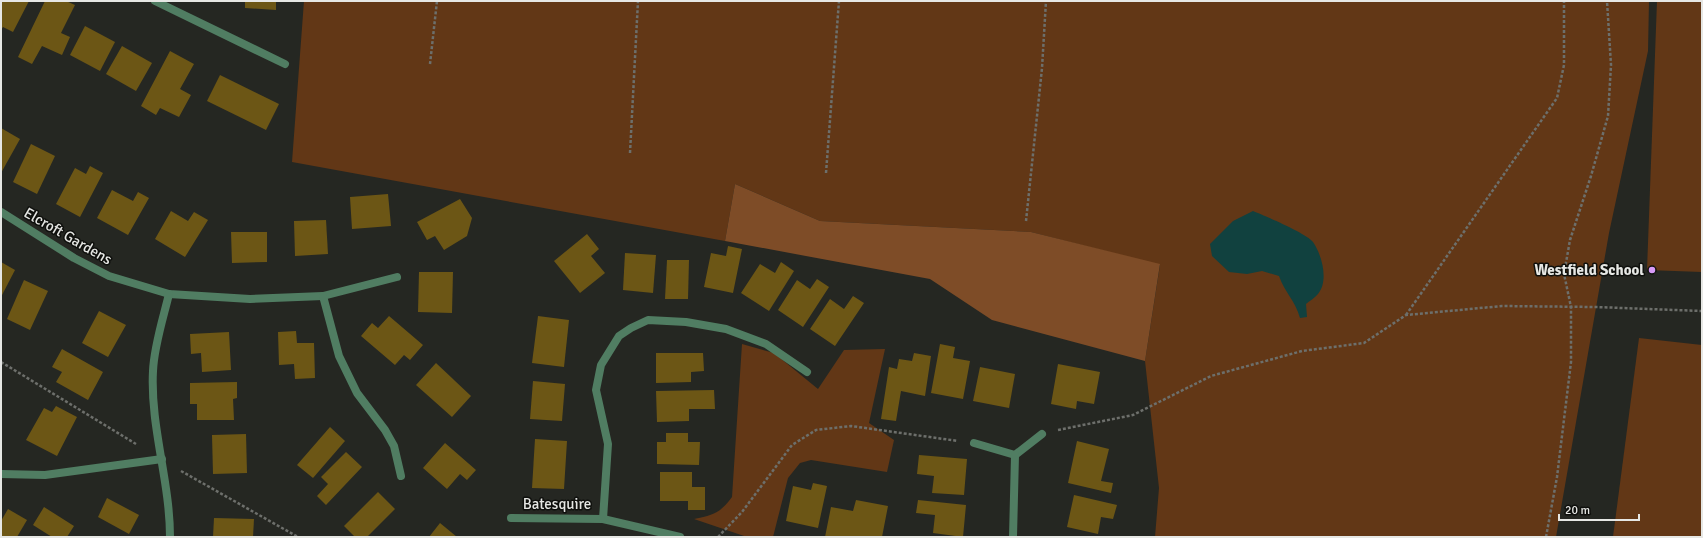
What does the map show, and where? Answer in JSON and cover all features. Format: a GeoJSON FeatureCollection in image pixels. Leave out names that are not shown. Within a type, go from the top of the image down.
{"type":"FeatureCollection","features":[{"type":"Feature","properties":{"kind":"street"},"geometry":{"type":"LineString","coordinates":[[155,1],[285,64]]}},
{"type":"Feature","properties":{"kind":"street","name":"Elcroft Gardens"},"geometry":{"type":"LineString","coordinates":[[1,212],[74,258],[109,276],[169,294],[250,299],[323,296],[397,277]]}},
{"type":"Feature","properties":{"kind":"street"},"geometry":{"type":"LineString","coordinates":[[169,294],[153,370],[154,409],[170,510],[170,537]]}},
{"type":"Feature","properties":{"kind":"street"},"geometry":{"type":"LineString","coordinates":[[323,296],[339,356],[357,393],[388,435],[394,446],[401,476]]}},
{"type":"Feature","properties":{"kind":"street","name":"Batesquire"},"geometry":{"type":"LineString","coordinates":[[602,519],[608,444],[596,390],[601,365],[619,336],[631,328],[648,320],[686,322],[726,329],[766,344],[807,372]]}},
{"type":"Feature","properties":{"kind":"street"},"geometry":{"type":"LineString","coordinates":[[1015,455],[1042,434]]}},
{"type":"Feature","properties":{"kind":"street"},"geometry":{"type":"LineString","coordinates":[[974,443],[1015,455]]}},
{"type":"Feature","properties":{"kind":"street"},"geometry":{"type":"LineString","coordinates":[[1013,537],[1015,455]]}},
{"type":"Feature","properties":{"kind":"street"},"geometry":{"type":"LineString","coordinates":[[1,474],[45,474],[162,459]]}},
{"type":"Feature","properties":{"kind":"street","name":"Batesquire"},"geometry":{"type":"LineString","coordinates":[[511,518],[602,519],[680,537]]}},
{"type":"Feature","properties":{"kind":"path"},"geometry":{"type":"LineString","coordinates":[[430,64],[437,1]]}},
{"type":"Feature","properties":{"kind":"path"},"geometry":{"type":"LineString","coordinates":[[630,153],[638,1]]}},
{"type":"Feature","properties":{"kind":"path"},"geometry":{"type":"LineString","coordinates":[[826,173],[839,1]]}},
{"type":"Feature","properties":{"kind":"path"},"geometry":{"type":"LineString","coordinates":[[1026,221],[1042,68],[1046,1]]}},
{"type":"Feature","properties":{"kind":"path"},"geometry":{"type":"LineString","coordinates":[[1042,434],[1084,423],[1133,415],[1211,376],[1302,351],[1364,343],[1406,315],[1557,98],[1564,65],[1564,1]]}},
{"type":"Feature","properties":{"kind":"path"},"geometry":{"type":"LineString","coordinates":[[1546,537],[1557,477],[1571,362],[1571,306],[1564,274],[1570,240],[1591,176],[1608,116],[1611,65],[1607,1]]}},
{"type":"Feature","properties":{"kind":"path"},"geometry":{"type":"LineString","coordinates":[[1406,315],[1502,306],[1571,306],[1702,311]]}},
{"type":"Feature","properties":{"kind":"path"},"geometry":{"type":"LineString","coordinates":[[718,537],[742,512],[792,445],[816,430],[851,426],[974,443]]}},
{"type":"Feature","properties":{"kind":"shaded area"},"geometry":{"type":"Polygon","coordinates":[[[304,1],[1649,1],[1648,51],[1609,233],[1556,537],[1155,537],[1159,488],[1145,361],[1160,265],[1031,232],[820,221],[735,184],[725,241],[292,162],[304,1]]]}},
{"type":"Feature","properties":{"kind":"shaded area"},"geometry":{"type":"Polygon","coordinates":[[[1657,1],[1702,1],[1702,272],[1647,270],[1657,1]]]}},
{"type":"Feature","properties":{"kind":"shaded area"},"geometry":{"type":"Polygon","coordinates":[[[735,184],[820,221],[1031,232],[1160,264],[1145,361],[992,320],[930,279],[725,241],[735,184]]]}},
{"type":"Feature","properties":{"kind":"shaded area"},"geometry":{"type":"Polygon","coordinates":[[[1639,338],[1702,345],[1702,537],[1613,537],[1639,338]]]}},
{"type":"Feature","properties":{"kind":"shaded area"},"geometry":{"type":"Polygon","coordinates":[[[742,344],[774,353],[818,389],[844,350],[885,349],[869,423],[894,440],[887,472],[811,460],[800,463],[788,478],[773,537],[747,537],[694,519],[707,516],[720,510],[732,497],[742,344]]]}},
{"type":"Feature","properties":{"kind":"water"},"geometry":{"type":"Polygon","coordinates":[[[1253,211],[1285,225],[1309,238],[1316,247],[1324,275],[1321,289],[1318,294],[1306,304],[1307,317],[1300,318],[1279,276],[1262,271],[1247,274],[1229,272],[1212,256],[1210,244],[1233,221],[1253,211]]]}},
{"type":"Feature","properties":{"kind":"building"},"geometry":{"type":"Polygon","coordinates":[[[1,1],[29,1],[13,32],[3,27],[1,30],[1,1]]]}},
{"type":"Feature","properties":{"kind":"building"},"geometry":{"type":"Polygon","coordinates":[[[45,1],[66,1],[75,5],[61,33],[70,37],[62,55],[42,46],[32,64],[18,57],[45,1]]]}},
{"type":"Feature","properties":{"kind":"building"},"geometry":{"type":"Polygon","coordinates":[[[245,1],[276,1],[276,10],[245,8],[245,1]]]}},
{"type":"Feature","properties":{"kind":"building"},"geometry":{"type":"Polygon","coordinates":[[[85,26],[115,42],[100,71],[70,55],[85,26]]]}},
{"type":"Feature","properties":{"kind":"building"},"geometry":{"type":"Polygon","coordinates":[[[122,46],[152,63],[136,91],[106,74],[122,46]]]}},
{"type":"Feature","properties":{"kind":"building"},"geometry":{"type":"Polygon","coordinates":[[[170,51],[194,64],[180,89],[191,95],[179,117],[160,108],[156,115],[141,106],[170,51]]]}},
{"type":"Feature","properties":{"kind":"building"},"geometry":{"type":"Polygon","coordinates":[[[220,75],[279,104],[266,130],[207,101],[220,75]]]}},
{"type":"Feature","properties":{"kind":"building"},"geometry":{"type":"Polygon","coordinates":[[[1,128],[20,139],[1,173],[1,128]]]}},
{"type":"Feature","properties":{"kind":"building"},"geometry":{"type":"Polygon","coordinates":[[[31,144],[55,156],[37,194],[13,182],[31,144]]]}},
{"type":"Feature","properties":{"kind":"building"},"geometry":{"type":"Polygon","coordinates":[[[90,166],[103,173],[80,217],[56,204],[75,168],[86,174],[90,166]]]}},
{"type":"Feature","properties":{"kind":"building"},"geometry":{"type":"Polygon","coordinates":[[[112,190],[133,201],[138,192],[149,198],[128,235],[97,218],[112,190]]]}},
{"type":"Feature","properties":{"kind":"building"},"geometry":{"type":"Polygon","coordinates":[[[388,194],[391,226],[352,229],[350,197],[388,194]]]}},
{"type":"Feature","properties":{"kind":"building"},"geometry":{"type":"Polygon","coordinates":[[[460,199],[472,218],[467,236],[444,250],[435,236],[427,240],[417,222],[460,199]]]}},
{"type":"Feature","properties":{"kind":"building"},"geometry":{"type":"Polygon","coordinates":[[[171,211],[188,221],[194,212],[208,220],[185,257],[155,239],[171,211]]]}},
{"type":"Feature","properties":{"kind":"building"},"geometry":{"type":"Polygon","coordinates":[[[326,220],[328,254],[295,256],[294,221],[326,220]]]}},
{"type":"Feature","properties":{"kind":"building"},"geometry":{"type":"Polygon","coordinates":[[[231,232],[267,232],[267,262],[232,263],[231,232]]]}},
{"type":"Feature","properties":{"kind":"building"},"geometry":{"type":"Polygon","coordinates":[[[587,234],[599,249],[591,256],[605,273],[580,293],[554,261],[587,234]]]}},
{"type":"Feature","properties":{"kind":"building"},"geometry":{"type":"Polygon","coordinates":[[[728,246],[742,249],[733,293],[704,287],[711,253],[726,256],[728,246]]]}},
{"type":"Feature","properties":{"kind":"building"},"geometry":{"type":"Polygon","coordinates":[[[625,253],[656,255],[653,293],[623,290],[625,253]]]}},
{"type":"Feature","properties":{"kind":"building"},"geometry":{"type":"Polygon","coordinates":[[[667,260],[689,260],[688,299],[665,299],[667,260]]]}},
{"type":"Feature","properties":{"kind":"building"},"geometry":{"type":"Polygon","coordinates":[[[1,262],[15,270],[1,297],[1,262]]]}},
{"type":"Feature","properties":{"kind":"building"},"geometry":{"type":"Polygon","coordinates":[[[781,262],[794,271],[769,311],[741,293],[760,264],[775,273],[781,262]]]}},
{"type":"Feature","properties":{"kind":"building"},"geometry":{"type":"Polygon","coordinates":[[[419,272],[453,272],[452,313],[418,312],[419,272]]]}},
{"type":"Feature","properties":{"kind":"building"},"geometry":{"type":"Polygon","coordinates":[[[817,279],[829,287],[803,327],[778,310],[797,280],[810,289],[817,279]]]}},
{"type":"Feature","properties":{"kind":"building"},"geometry":{"type":"Polygon","coordinates":[[[24,280],[48,291],[30,330],[7,319],[24,280]]]}},
{"type":"Feature","properties":{"kind":"building"},"geometry":{"type":"Polygon","coordinates":[[[853,296],[864,303],[835,346],[810,329],[830,299],[844,309],[853,296]]]}},
{"type":"Feature","properties":{"kind":"building"},"geometry":{"type":"Polygon","coordinates":[[[99,311],[126,325],[108,357],[82,343],[99,311]]]}},
{"type":"Feature","properties":{"kind":"building"},"geometry":{"type":"Polygon","coordinates":[[[389,316],[423,345],[410,360],[404,355],[395,365],[361,336],[372,323],[378,328],[389,316]]]}},
{"type":"Feature","properties":{"kind":"building"},"geometry":{"type":"Polygon","coordinates":[[[538,316],[569,320],[564,367],[532,363],[538,316]]]}},
{"type":"Feature","properties":{"kind":"building"},"geometry":{"type":"Polygon","coordinates":[[[296,331],[297,343],[314,343],[315,378],[295,379],[294,364],[279,365],[278,332],[296,331]]]}},
{"type":"Feature","properties":{"kind":"building"},"geometry":{"type":"Polygon","coordinates":[[[229,332],[231,370],[202,372],[201,353],[191,354],[190,334],[229,332]]]}},
{"type":"Feature","properties":{"kind":"building"},"geometry":{"type":"Polygon","coordinates":[[[940,344],[955,347],[953,358],[970,361],[963,399],[931,393],[940,344]]]}},
{"type":"Feature","properties":{"kind":"building"},"geometry":{"type":"Polygon","coordinates":[[[62,349],[103,372],[88,400],[56,382],[62,372],[52,367],[62,349]]]}},
{"type":"Feature","properties":{"kind":"building"},"geometry":{"type":"Polygon","coordinates":[[[656,353],[703,353],[704,371],[691,372],[691,382],[656,383],[656,353]]]}},
{"type":"Feature","properties":{"kind":"building"},"geometry":{"type":"Polygon","coordinates":[[[914,353],[931,356],[925,396],[901,391],[896,421],[881,419],[889,367],[897,369],[899,359],[912,361],[914,353]]]}},
{"type":"Feature","properties":{"kind":"building"},"geometry":{"type":"Polygon","coordinates":[[[436,363],[471,396],[452,417],[416,385],[436,363]]]}},
{"type":"Feature","properties":{"kind":"building"},"geometry":{"type":"Polygon","coordinates":[[[1058,364],[1100,372],[1094,404],[1077,401],[1076,409],[1051,404],[1058,364]]]}},
{"type":"Feature","properties":{"kind":"building"},"geometry":{"type":"Polygon","coordinates":[[[980,367],[1015,374],[1009,408],[973,401],[980,367]]]}},
{"type":"Feature","properties":{"kind":"building"},"geometry":{"type":"Polygon","coordinates":[[[533,381],[565,384],[562,421],[530,419],[533,381]]]}},
{"type":"Feature","properties":{"kind":"building"},"geometry":{"type":"Polygon","coordinates":[[[237,382],[237,398],[233,399],[234,420],[197,420],[197,404],[190,404],[190,383],[237,382]]]}},
{"type":"Feature","properties":{"kind":"building"},"geometry":{"type":"Polygon","coordinates":[[[714,390],[715,409],[689,409],[689,421],[657,422],[656,391],[714,390]]]}},
{"type":"Feature","properties":{"kind":"building"},"geometry":{"type":"Polygon","coordinates":[[[56,406],[77,417],[57,456],[26,440],[44,408],[52,412],[56,406]]]}},
{"type":"Feature","properties":{"kind":"building"},"geometry":{"type":"Polygon","coordinates":[[[330,427],[345,441],[313,478],[297,465],[330,427]]]}},
{"type":"Feature","properties":{"kind":"building"},"geometry":{"type":"Polygon","coordinates":[[[666,433],[688,433],[688,442],[700,442],[699,465],[657,464],[657,442],[666,442],[666,433]]]}},
{"type":"Feature","properties":{"kind":"building"},"geometry":{"type":"Polygon","coordinates":[[[246,434],[247,473],[213,474],[212,435],[246,434]]]}},
{"type":"Feature","properties":{"kind":"building"},"geometry":{"type":"Polygon","coordinates":[[[535,439],[567,441],[564,489],[532,488],[535,439]]]}},
{"type":"Feature","properties":{"kind":"building"},"geometry":{"type":"Polygon","coordinates":[[[1077,441],[1109,449],[1101,481],[1113,483],[1111,493],[1068,483],[1077,441]]]}},
{"type":"Feature","properties":{"kind":"building"},"geometry":{"type":"Polygon","coordinates":[[[445,443],[476,470],[467,480],[460,474],[447,489],[423,468],[445,443]]]}},
{"type":"Feature","properties":{"kind":"building"},"geometry":{"type":"Polygon","coordinates":[[[346,452],[362,467],[326,505],[317,496],[328,484],[321,477],[346,452]]]}},
{"type":"Feature","properties":{"kind":"building"},"geometry":{"type":"Polygon","coordinates":[[[919,455],[967,459],[964,495],[932,493],[934,476],[917,474],[919,455]]]}},
{"type":"Feature","properties":{"kind":"building"},"geometry":{"type":"Polygon","coordinates":[[[660,472],[692,472],[692,487],[705,487],[705,510],[688,510],[688,501],[660,501],[660,472]]]}},
{"type":"Feature","properties":{"kind":"building"},"geometry":{"type":"Polygon","coordinates":[[[813,483],[827,486],[818,528],[786,521],[793,486],[811,490],[813,483]]]}},
{"type":"Feature","properties":{"kind":"building"},"geometry":{"type":"Polygon","coordinates":[[[378,492],[395,509],[367,537],[355,537],[344,526],[378,492]]]}},
{"type":"Feature","properties":{"kind":"building"},"geometry":{"type":"Polygon","coordinates":[[[1074,495],[1117,505],[1113,519],[1101,517],[1098,534],[1067,527],[1074,495]]]}},
{"type":"Feature","properties":{"kind":"building"},"geometry":{"type":"Polygon","coordinates":[[[107,498],[139,515],[129,534],[98,517],[107,498]]]}},
{"type":"Feature","properties":{"kind":"building"},"geometry":{"type":"Polygon","coordinates":[[[856,500],[888,506],[882,537],[825,537],[831,507],[853,511],[856,500]]]}},
{"type":"Feature","properties":{"kind":"building"},"geometry":{"type":"Polygon","coordinates":[[[918,500],[966,505],[963,537],[933,533],[935,515],[916,513],[918,500]]]}},
{"type":"Feature","properties":{"kind":"building"},"geometry":{"type":"Polygon","coordinates":[[[44,507],[74,526],[67,537],[52,537],[33,525],[44,507]]]}},
{"type":"Feature","properties":{"kind":"building"},"geometry":{"type":"Polygon","coordinates":[[[8,509],[27,520],[17,537],[1,537],[1,521],[8,509]]]}},
{"type":"Feature","properties":{"kind":"building"},"geometry":{"type":"Polygon","coordinates":[[[214,518],[254,519],[253,537],[213,537],[214,518]]]}},
{"type":"Feature","properties":{"kind":"building"},"geometry":{"type":"Polygon","coordinates":[[[440,523],[457,537],[429,537],[440,523]]]}},
{"type":"Feature","properties":{"kind":"place","name":"Westfield School"},"geometry":{"type":"Point","coordinates":[1652,270]}}]}
